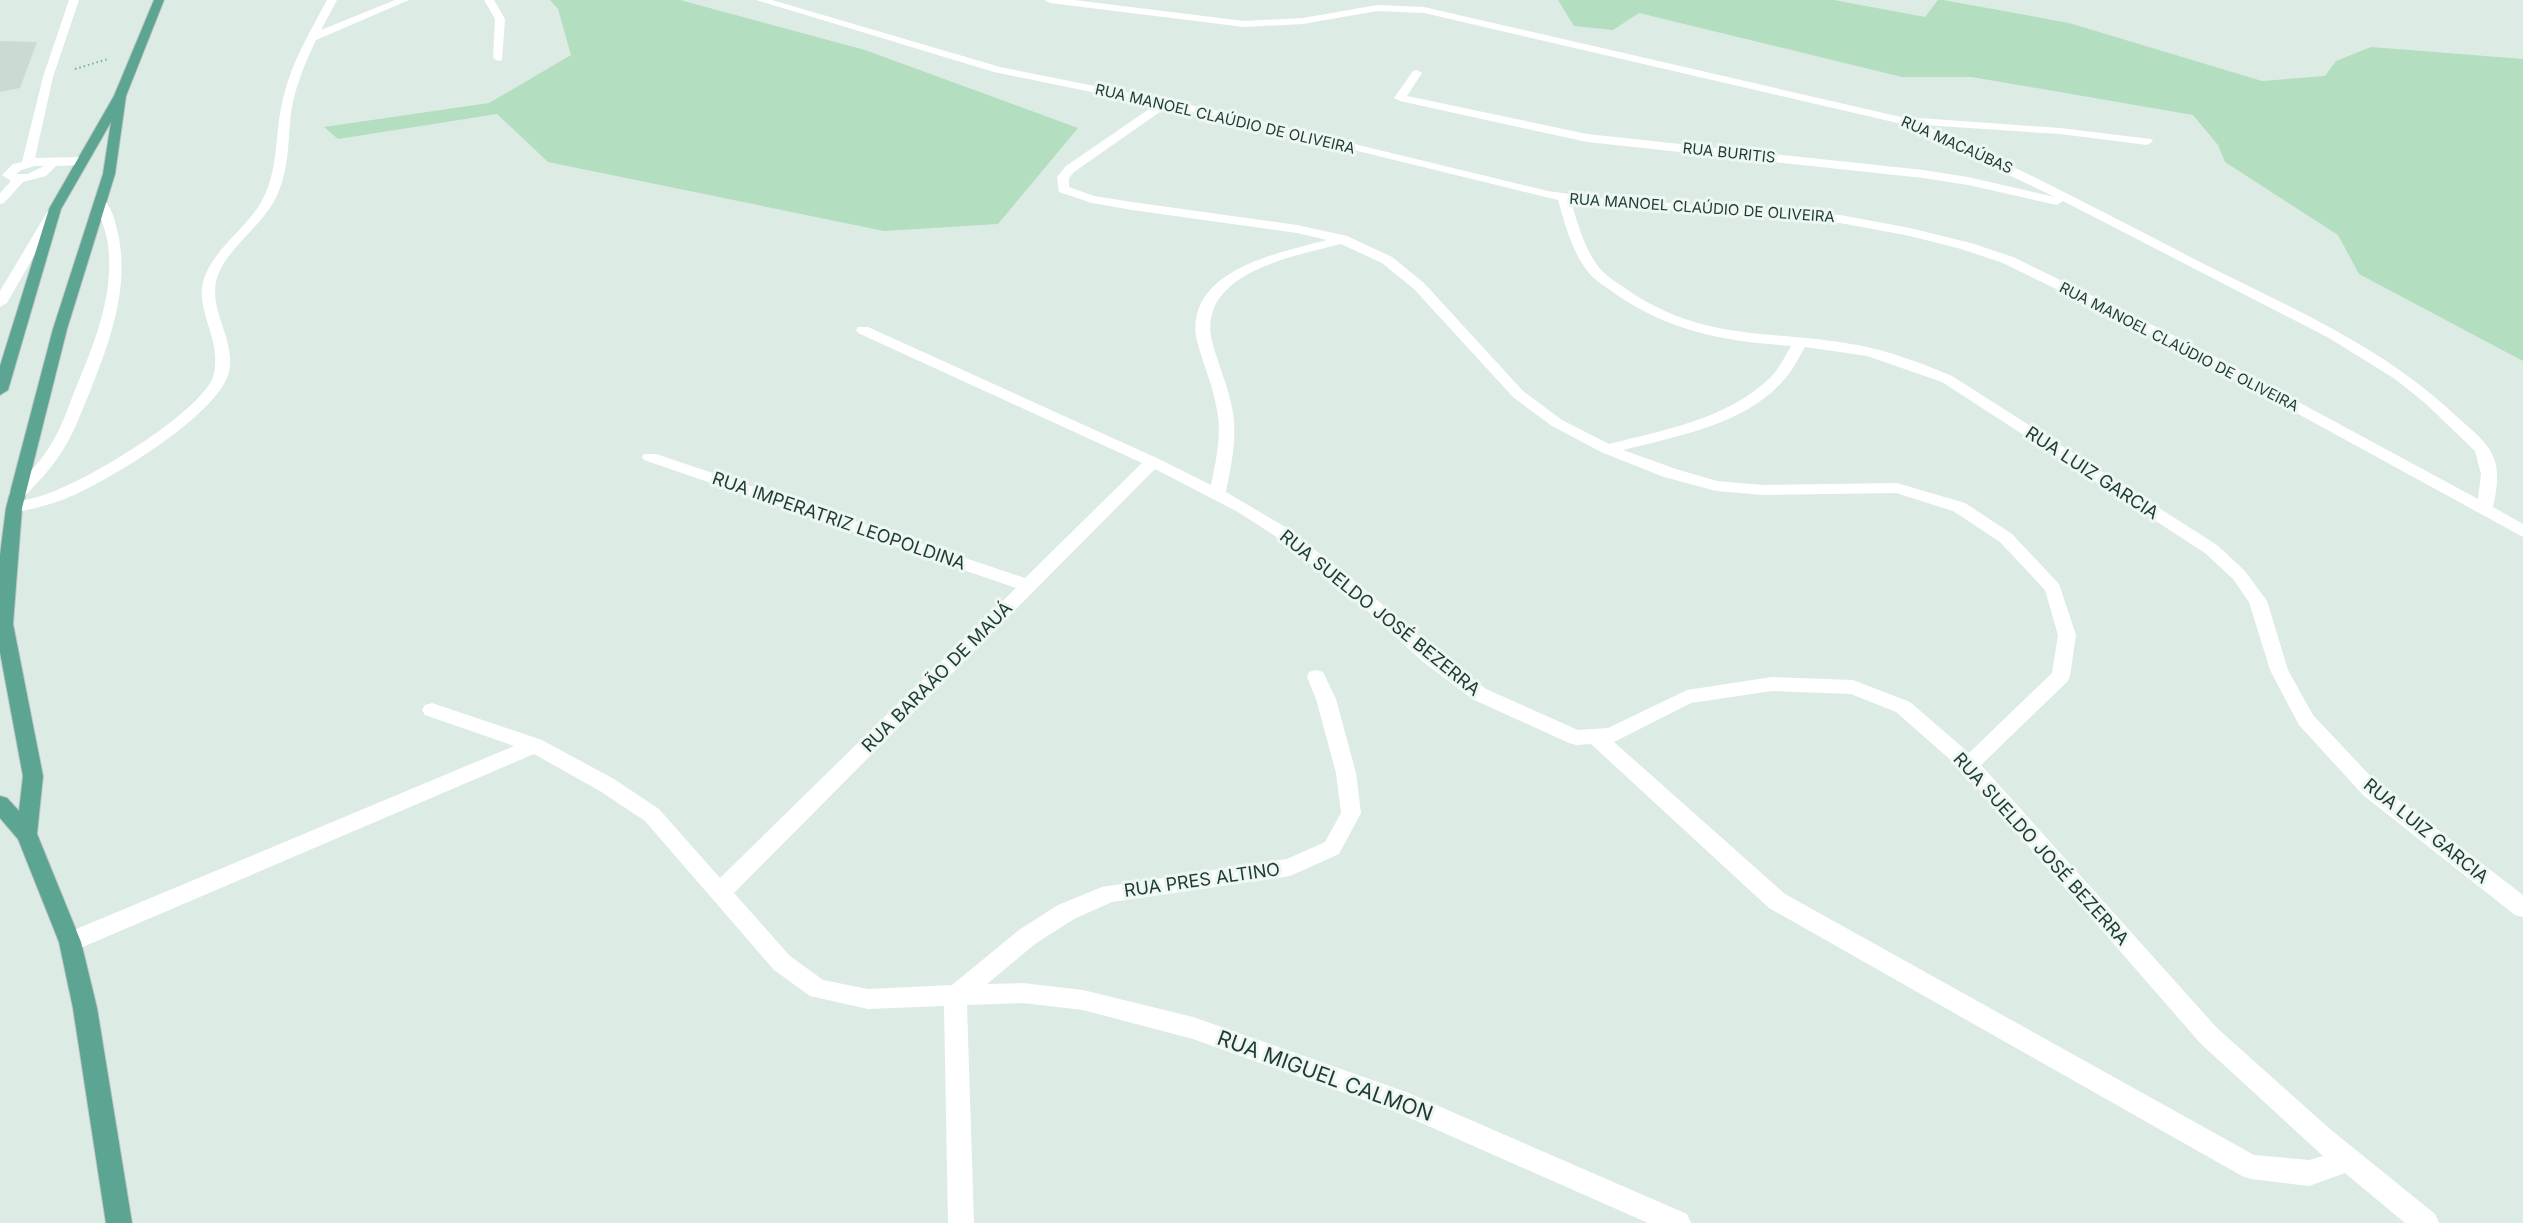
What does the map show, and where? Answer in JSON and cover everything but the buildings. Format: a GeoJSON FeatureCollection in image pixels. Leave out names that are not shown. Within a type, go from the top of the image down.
{"type":"FeatureCollection","features":[{"type":"Feature","properties":{"kind":"main road"},"geometry":{"type":"LineString","coordinates":[[0,390],[55,209],[120,96],[159,0]]}},
{"type":"Feature","properties":{"kind":"main road"},"geometry":{"type":"LineString","coordinates":[[27,834],[33,776],[4,624],[10,504],[60,328],[109,174],[120,96]]}},
{"type":"Feature","properties":{"kind":"main road"},"geometry":{"type":"LineString","coordinates":[[82,161],[96,164],[109,174]]}},
{"type":"Feature","properties":{"kind":"main road"},"geometry":{"type":"LineString","coordinates":[[0,804],[27,834],[70,942],[85,1008],[119,1223]]}},
{"type":"Feature","properties":{"kind":"street"},"geometry":{"type":"LineString","coordinates":[[28,163],[48,77],[74,0]]}},
{"type":"Feature","properties":{"kind":"street"},"geometry":{"type":"LineString","coordinates":[[10,504],[57,496],[96,477],[153,441],[190,413],[217,384],[221,377],[223,358],[220,332],[207,291],[212,274],[271,197],[279,176],[288,99],[311,38],[332,0]]}},
{"type":"Feature","properties":{"kind":"street"},"geometry":{"type":"LineString","coordinates":[[311,38],[404,0]]}},
{"type":"Feature","properties":{"kind":"street"},"geometry":{"type":"LineString","coordinates":[[489,0],[500,19],[498,58]]}},
{"type":"Feature","properties":{"kind":"street","name":"RUA MANOEL CLAÚDIO DE OLIVEIRA"},"geometry":{"type":"LineString","coordinates":[[761,0],[988,67],[1165,103],[1564,198],[1840,219],[1966,246],[2008,260],[2192,350],[2523,531]]}},
{"type":"Feature","properties":{"kind":"street","name":"RUA MACAÚBAS"},"geometry":{"type":"LineString","coordinates":[[1050,0],[1225,22],[1267,24],[1303,21],[1377,8],[1424,10],[1906,121],[1972,149],[2355,347],[2401,375],[2444,411],[2483,452],[2492,480],[2484,509]]}},
{"type":"Feature","properties":{"kind":"street","name":"RUA BURITIS"},"geometry":{"type":"LineString","coordinates":[[1417,73],[1400,98],[1535,128],[1629,143],[1945,177],[2013,190],[2088,209]]}},
{"type":"Feature","properties":{"kind":"street"},"geometry":{"type":"LineString","coordinates":[[1165,103],[1070,169],[1063,177],[1061,184],[1063,189],[1073,194],[1132,206],[1297,229],[1342,239],[1387,260],[1419,285],[1518,394],[1557,423],[1607,449],[1670,473],[1716,486],[1763,490],[1897,488],[1959,507],[2006,538],[2053,588],[2067,635],[2061,676],[1969,765]]}},
{"type":"Feature","properties":{"kind":"street"},"geometry":{"type":"LineString","coordinates":[[1906,121],[2060,131],[2147,141]]}},
{"type":"Feature","properties":{"kind":"street"},"geometry":{"type":"LineString","coordinates":[[0,200],[12,169],[28,163],[82,161]]}},
{"type":"Feature","properties":{"kind":"street"},"geometry":{"type":"LineString","coordinates":[[39,174],[48,170],[50,163]]}},
{"type":"Feature","properties":{"kind":"street"},"geometry":{"type":"LineString","coordinates":[[10,176],[39,174],[74,177]]}},
{"type":"Feature","properties":{"kind":"street","name":"RUA LUIZ GARCIA"},"geometry":{"type":"LineString","coordinates":[[1564,198],[1574,235],[1594,270],[1635,303],[1680,324],[1740,339],[1856,349],[1906,362],[1947,379],[2211,549],[2239,575],[2258,601],[2279,670],[2306,720],[2370,789],[2523,908]]}},
{"type":"Feature","properties":{"kind":"street"},"geometry":{"type":"LineString","coordinates":[[10,504],[40,471],[56,448],[80,398],[103,337],[114,295],[116,258],[110,219],[100,202]]}},
{"type":"Feature","properties":{"kind":"street"},"geometry":{"type":"LineString","coordinates":[[0,303],[55,209]]}},
{"type":"Feature","properties":{"kind":"street"},"geometry":{"type":"LineString","coordinates":[[1218,494],[1227,441],[1225,412],[1202,326],[1204,309],[1213,291],[1237,274],[1276,258],[1342,239]]}},
{"type":"Feature","properties":{"kind":"street","name":"RUA SUELDO JOSÉ BEZERRA"},"geometry":{"type":"LineString","coordinates":[[863,330],[1153,462],[1244,508],[1281,532],[1356,591],[1429,656],[1479,694],[1576,738],[1611,735],[1687,697],[1772,684],[1853,687],[1903,708],[1969,765],[2209,1036],[2321,1138],[2427,1223]]}},
{"type":"Feature","properties":{"kind":"street"},"geometry":{"type":"LineString","coordinates":[[1607,449],[1701,423],[1742,405],[1775,381],[1800,344]]}},
{"type":"Feature","properties":{"kind":"street","name":"RUA IMPERATRIZ LEOPOLDINA"},"geometry":{"type":"LineString","coordinates":[[650,457],[1029,586]]}},
{"type":"Feature","properties":{"kind":"street","name":"RUA BARAÃO DE MAUÁ"},"geometry":{"type":"LineString","coordinates":[[720,892],[1153,462]]}},
{"type":"Feature","properties":{"kind":"street","name":"RUA PRES ALTINO"},"geometry":{"type":"LineString","coordinates":[[955,997],[1027,937],[1066,912],[1110,894],[1290,867],[1332,848],[1351,813],[1346,773],[1326,699],[1316,676]]}},
{"type":"Feature","properties":{"kind":"street","name":"RUA MIGUEL CALMON"},"geometry":{"type":"LineString","coordinates":[[432,710],[535,745],[607,785],[652,815],[782,963],[818,989],[868,999],[1023,993],[1083,1000],[1193,1028],[1398,1100],[1678,1223]]}},
{"type":"Feature","properties":{"kind":"street"},"geometry":{"type":"LineString","coordinates":[[1595,736],[1776,901],[2251,1167],[2309,1173],[2348,1160]]}},
{"type":"Feature","properties":{"kind":"street"},"geometry":{"type":"LineString","coordinates":[[70,942],[535,745]]}},
{"type":"Feature","properties":{"kind":"street"},"geometry":{"type":"LineString","coordinates":[[955,997],[961,1223]]}},
{"type":"Feature","properties":{"kind":"path"},"geometry":{"type":"LineString","coordinates":[[48,77],[140,49]]}},
{"type":"Feature","properties":{"kind":"shaded area"},"geometry":{"type":"Polygon","coordinates":[[[0,41],[37,42],[20,88],[0,92],[0,41]]]}},
{"type":"Feature","properties":{"kind":"green space"},"geometry":{"type":"Polygon","coordinates":[[[550,0],[680,0],[865,50],[1078,128],[998,224],[884,231],[548,162],[497,114],[338,139],[324,127],[489,103],[571,55],[558,9],[550,0]]]}},
{"type":"Feature","properties":{"kind":"green space"},"geometry":{"type":"Polygon","coordinates":[[[1558,0],[1834,0],[1925,17],[1938,0],[1943,0],[2069,23],[2262,81],[2325,76],[2336,61],[2371,47],[2523,59],[2523,361],[2359,274],[2338,235],[2225,162],[2218,145],[2193,115],[1972,77],[1902,77],[1639,13],[1613,30],[1574,26],[1558,0]]]}}]}
